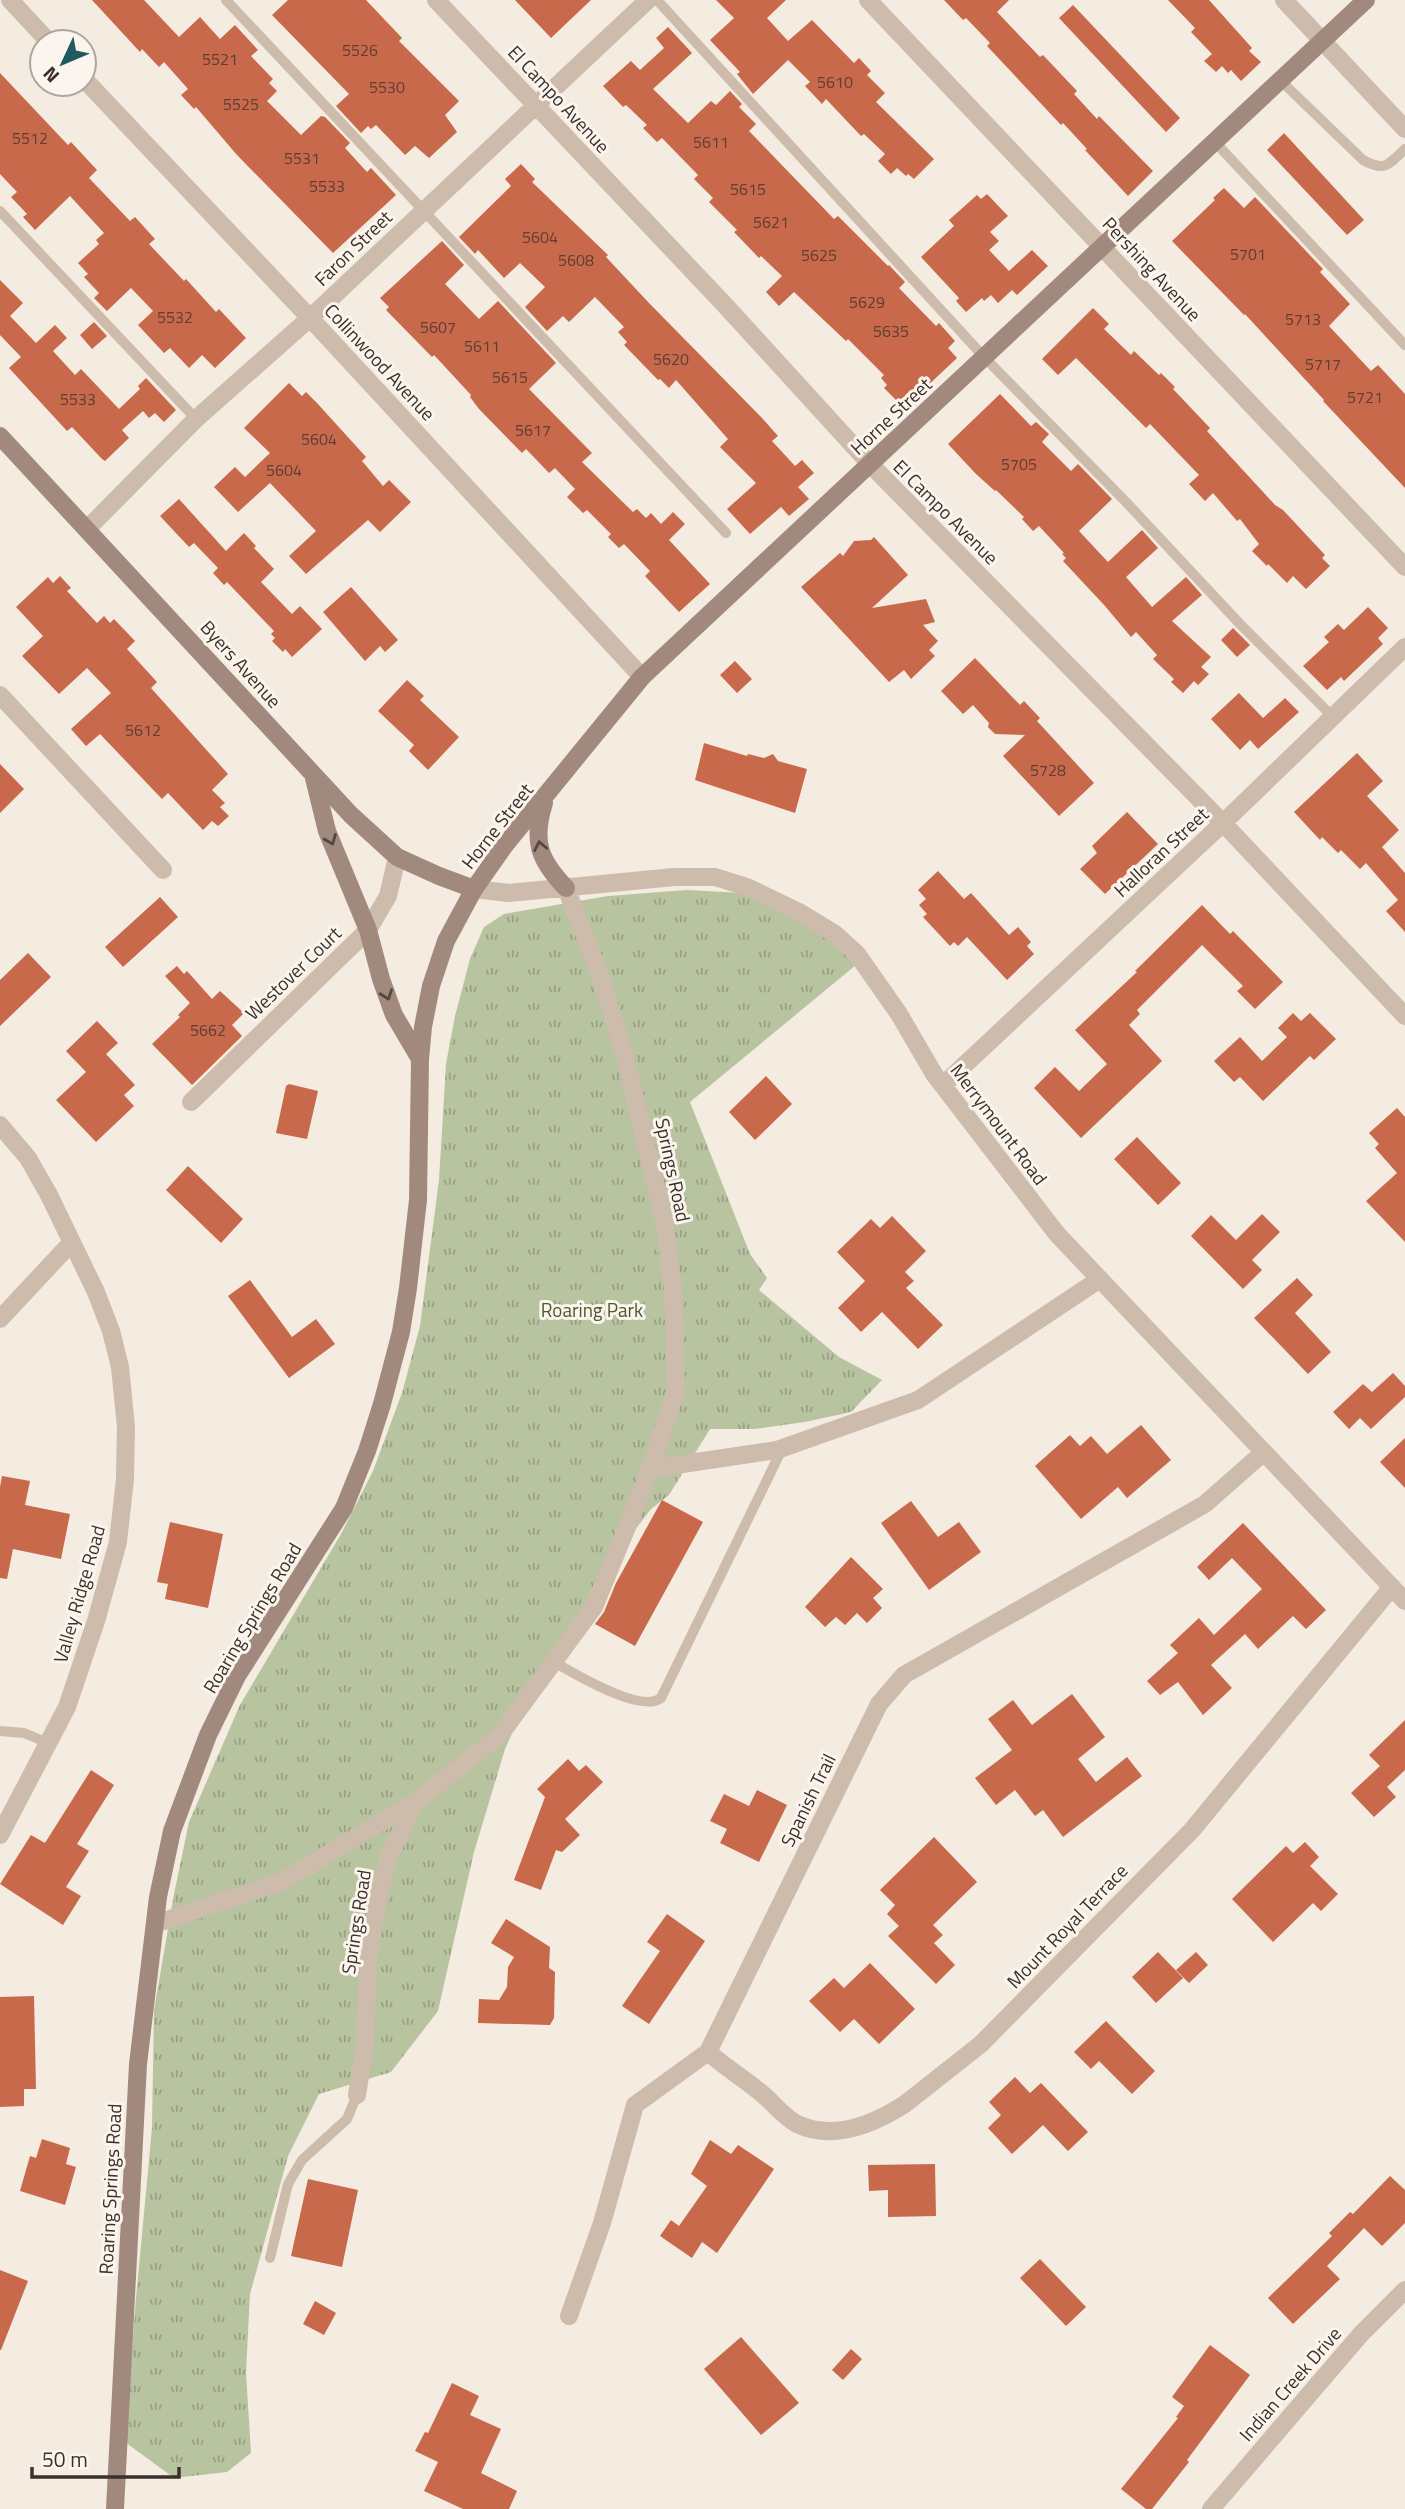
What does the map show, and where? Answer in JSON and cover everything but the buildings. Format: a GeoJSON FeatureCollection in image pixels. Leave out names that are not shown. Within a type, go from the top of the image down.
{"type":"FeatureCollection","features":[{"type":"Feature","properties":{"kind":"street"},"geometry":{"type":"LineString","coordinates":[[10,0],[36,28]]}},
{"type":"Feature","properties":{"kind":"street","name":"El Campo Avenue"},"geometry":{"type":"LineString","coordinates":[[436,0],[723,303],[870,464],[1223,822],[1405,1016]]}},
{"type":"Feature","properties":{"kind":"street","name":"Faron Street"},"geometry":{"type":"LineString","coordinates":[[88,528],[196,419],[310,318],[648,0]]}},
{"type":"Feature","properties":{"kind":"street","name":"Pershing Avenue"},"geometry":{"type":"LineString","coordinates":[[868,0],[1405,567]]}},
{"type":"Feature","properties":{"kind":"street"},"geometry":{"type":"LineString","coordinates":[[1284,0],[1405,130]]}},
{"type":"Feature","properties":{"kind":"street","name":"Horne Street"},"geometry":{"type":"LineString","coordinates":[[474,889],[505,845],[642,677],[1366,0]]}},
{"type":"Feature","properties":{"kind":"street","name":"Collinwood Avenue"},"geometry":{"type":"LineString","coordinates":[[98,94],[310,318],[642,677]]}},
{"type":"Feature","properties":{"kind":"street","name":"Byers Avenue"},"geometry":{"type":"LineString","coordinates":[[0,436],[351,815],[397,857],[439,877],[474,889]]}},
{"type":"Feature","properties":{"kind":"street","name":"Halloran Street"},"geometry":{"type":"LineString","coordinates":[[943,1085],[1405,647]]}},
{"type":"Feature","properties":{"kind":"street"},"geometry":{"type":"LineString","coordinates":[[0,695],[163,870]]}},
{"type":"Feature","properties":{"kind":"street"},"geometry":{"type":"LineString","coordinates":[[313,775],[327,831],[368,930],[394,1015],[420,1059]]}},
{"type":"Feature","properties":{"kind":"street"},"geometry":{"type":"LineString","coordinates":[[546,796],[537,842],[542,858],[552,874],[566,888]]}},
{"type":"Feature","properties":{"kind":"street","name":"Westover Court"},"geometry":{"type":"LineString","coordinates":[[191,1102],[368,930],[387,896],[397,857]]}},
{"type":"Feature","properties":{"kind":"street","name":"Merrymount Road"},"geometry":{"type":"LineString","coordinates":[[474,889],[509,894],[674,877],[715,877],[747,887],[799,912],[835,934],[857,954],[899,1014],[943,1085],[1056,1234],[1405,1601]]}},
{"type":"Feature","properties":{"kind":"street","name":"Springs Road"},"geometry":{"type":"LineString","coordinates":[[155,1923],[281,1882],[415,1802],[499,1736],[594,1607],[649,1469],[676,1392],[673,1290],[665,1225],[625,1056],[599,972],[566,888]]}},
{"type":"Feature","properties":{"kind":"street","name":"Roaring Springs Road"},"geometry":{"type":"LineString","coordinates":[[115,2509],[138,2064],[158,1897],[172,1831],[208,1735],[237,1676],[344,1508],[367,1451],[401,1332],[410,1276],[418,1200],[420,1059],[431,986],[446,941],[474,889]]}},
{"type":"Feature","properties":{"kind":"street","name":"Valley Ridge Road"},"geometry":{"type":"LineString","coordinates":[[0,1125],[28,1158],[72,1242],[106,1318],[120,1367],[126,1427],[125,1479],[118,1542],[96,1621],[67,1707],[0,1835]]}},
{"type":"Feature","properties":{"kind":"street"},"geometry":{"type":"LineString","coordinates":[[0,1319],[72,1242]]}},
{"type":"Feature","properties":{"kind":"street"},"geometry":{"type":"LineString","coordinates":[[649,1469],[783,1447],[918,1400],[1100,1279]]}},
{"type":"Feature","properties":{"kind":"street","name":"Spanish Trail"},"geometry":{"type":"LineString","coordinates":[[569,2316],[602,2223],[635,2105],[708,2052],[879,1704],[904,1675],[1205,1504],[1265,1452]]}},
{"type":"Feature","properties":{"kind":"street","name":"Mount Royal Terrace"},"geometry":{"type":"LineString","coordinates":[[708,2052],[734,2075],[761,2092],[781,2113],[799,2124],[824,2131],[843,2132],[893,2112],[905,2104],[981,2045],[1192,1830],[1392,1587]]}},
{"type":"Feature","properties":{"kind":"street","name":"Springs Road"},"geometry":{"type":"LineString","coordinates":[[357,2095],[365,2044],[368,1958],[378,1901],[388,1858],[415,1802]]}},
{"type":"Feature","properties":{"kind":"street","name":"Indian Creek Drive"},"geometry":{"type":"LineString","coordinates":[[1212,2509],[1360,2334],[1405,2290]]}},
{"type":"Feature","properties":{"kind":"lane"},"geometry":{"type":"LineString","coordinates":[[226,0],[726,533]]}},
{"type":"Feature","properties":{"kind":"lane"},"geometry":{"type":"LineString","coordinates":[[657,0],[984,357],[1333,717]]}},
{"type":"Feature","properties":{"kind":"lane"},"geometry":{"type":"LineString","coordinates":[[1280,80],[1363,160],[1376,167],[1387,165],[1405,149]]}},
{"type":"Feature","properties":{"kind":"lane"},"geometry":{"type":"LineString","coordinates":[[1214,141],[1405,345]]}},
{"type":"Feature","properties":{"kind":"lane"},"geometry":{"type":"LineString","coordinates":[[0,211],[196,419]]}},
{"type":"Feature","properties":{"kind":"lane"},"geometry":{"type":"LineString","coordinates":[[554,1662],[599,1687],[646,1703],[657,1702],[783,1447]]}},
{"type":"Feature","properties":{"kind":"lane"},"geometry":{"type":"LineString","coordinates":[[0,1731],[24,1733],[48,1744]]}},
{"type":"Feature","properties":{"kind":"lane"},"geometry":{"type":"LineString","coordinates":[[270,2258],[288,2184],[302,2160],[347,2119],[357,2095]]}},
{"type":"Feature","properties":{"kind":"green space","name":"Roaring Park"},"geometry":{"type":"Polygon","coordinates":[[[687,890],[744,893],[831,937],[856,965],[690,1102],[750,1254],[767,1278],[759,1290],[839,1357],[882,1380],[851,1412],[754,1429],[710,1429],[669,1495],[651,1509],[628,1539],[519,1718],[505,1749],[474,1852],[438,2011],[391,2072],[319,2094],[288,2156],[250,2294],[246,2372],[251,2453],[227,2472],[174,2478],[125,2442],[152,2128],[154,2010],[189,1822],[240,1705],[341,1534],[373,1471],[402,1393],[420,1326],[439,1180],[446,1064],[470,959],[484,927],[504,914],[608,896],[687,890]]]}}]}
